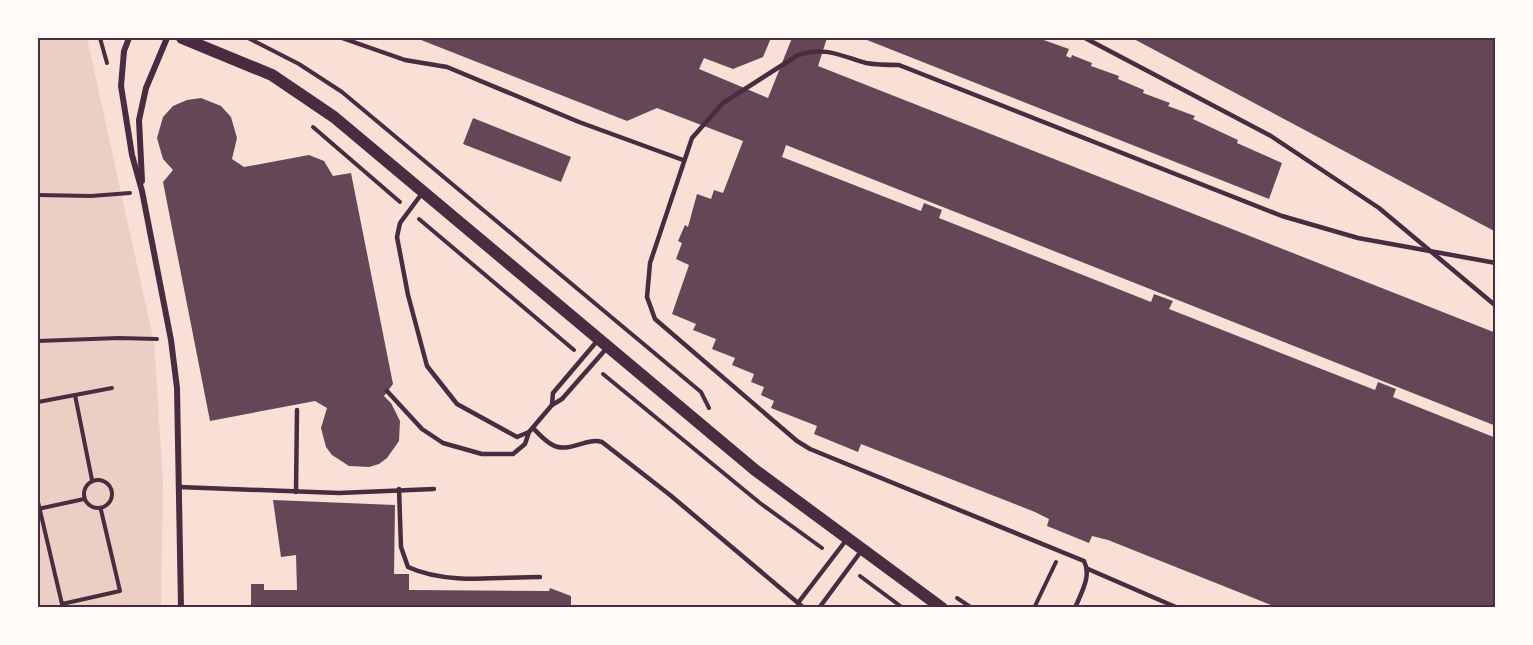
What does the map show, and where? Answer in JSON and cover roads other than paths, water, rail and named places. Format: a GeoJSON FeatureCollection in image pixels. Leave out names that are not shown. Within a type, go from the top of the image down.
{"type":"FeatureCollection","features":[{"type":"Feature","properties":{"kind":"main road"},"geometry":{"type":"LineString","coordinates":[[182,38],[272,75],[305,95],[755,470],[942,608]]}},
{"type":"Feature","properties":{"kind":"street"},"geometry":{"type":"LineString","coordinates":[[129,38],[124,51],[121,86],[132,155],[142,191],[171,340],[177,388],[181,608]]}},
{"type":"Feature","properties":{"kind":"street"},"geometry":{"type":"LineString","coordinates":[[142,191],[139,120],[146,88],[167,38]]}},
{"type":"Feature","properties":{"kind":"lane"},"geometry":{"type":"LineString","coordinates":[[342,38],[405,60],[447,66],[579,122],[683,160]]}},
{"type":"Feature","properties":{"kind":"lane"},"geometry":{"type":"LineString","coordinates":[[1085,38],[1271,136],[1380,208],[1496,306]]}},
{"type":"Feature","properties":{"kind":"lane"},"geometry":{"type":"LineString","coordinates":[[1178,608],[1088,569],[1084,561],[1061,550],[810,449],[655,319],[647,297],[650,263],[692,138],[723,104],[798,55],[823,50],[867,63],[899,65],[1282,216],[1358,238],[1496,263]]}},
{"type":"Feature","properties":{"kind":"lane"},"geometry":{"type":"LineString","coordinates":[[423,192],[400,223],[398,237],[408,295],[428,366],[458,404],[496,424],[508,434],[517,437],[531,430]]}},
{"type":"Feature","properties":{"kind":"lane"},"geometry":{"type":"LineString","coordinates":[[552,405],[553,393],[583,357],[603,343]]}},
{"type":"Feature","properties":{"kind":"lane"},"geometry":{"type":"LineString","coordinates":[[387,391],[422,429],[443,443],[461,450],[482,454],[513,454],[525,444],[531,430],[552,405],[562,399],[592,365],[603,343]]}},
{"type":"Feature","properties":{"kind":"lane"},"geometry":{"type":"LineString","coordinates":[[296,492],[297,410]]}},
{"type":"Feature","properties":{"kind":"lane"},"geometry":{"type":"LineString","coordinates":[[531,430],[551,445],[561,448],[593,439],[602,442],[670,495],[804,608]]}},
{"type":"Feature","properties":{"kind":"lane"},"geometry":{"type":"LineString","coordinates":[[179,487],[339,493],[434,489]]}},
{"type":"Feature","properties":{"kind":"lane"},"geometry":{"type":"LineString","coordinates":[[399,489],[401,548],[408,567],[423,574],[455,578],[540,577]]}},
{"type":"Feature","properties":{"kind":"lane"},"geometry":{"type":"LineString","coordinates":[[798,603],[847,539]]}},
{"type":"Feature","properties":{"kind":"lane"},"geometry":{"type":"LineString","coordinates":[[819,608],[862,550]]}},
{"type":"Feature","properties":{"kind":"lane"},"geometry":{"type":"LineString","coordinates":[[1075,608],[1088,569]]}}]}
